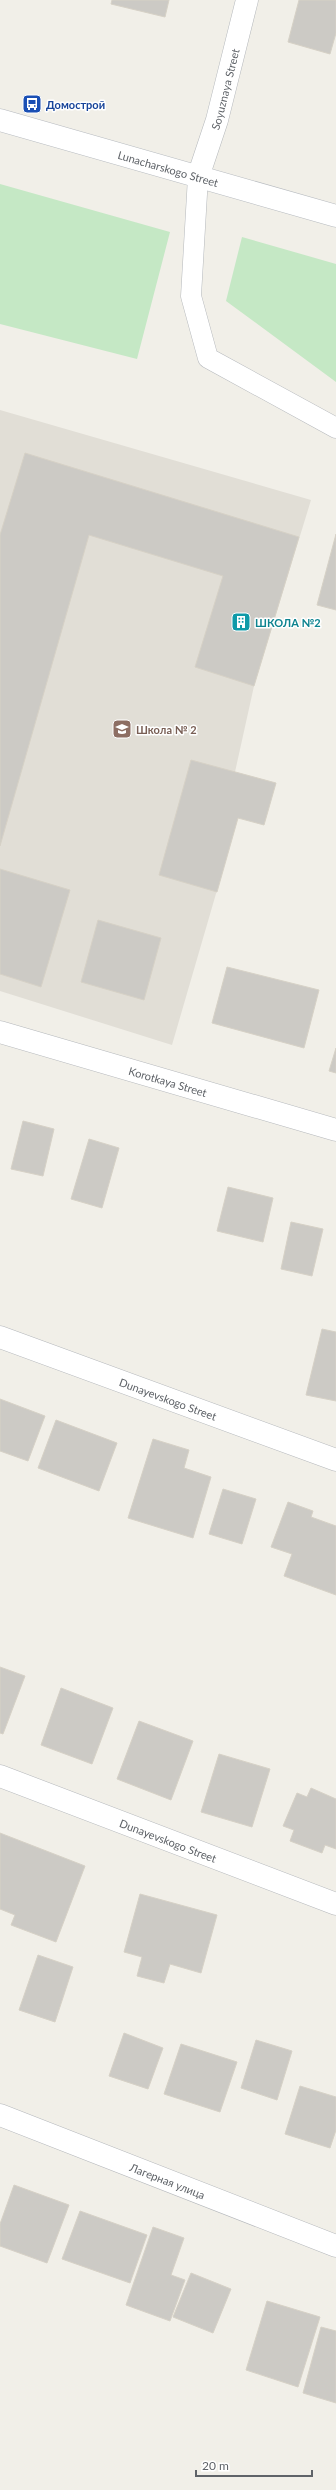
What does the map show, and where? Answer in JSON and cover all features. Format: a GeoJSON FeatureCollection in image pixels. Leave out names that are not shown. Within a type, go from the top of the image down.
{"type":"FeatureCollection","features":[{"type":"Feature","properties":{"kind":"street","name":"Soyuznaya Street"},"geometry":{"type":"LineString","coordinates":[[198,177],[217,120],[247,0]]}},
{"type":"Feature","properties":{"kind":"street","name":"Lunacharskogo Street"},"geometry":{"type":"LineString","coordinates":[[0,120],[336,216]]}},
{"type":"Feature","properties":{"kind":"street","name":"Korotkaya Street"},"geometry":{"type":"LineString","coordinates":[[0,1032],[336,1130]]}},
{"type":"Feature","properties":{"kind":"street","name":"Dunayevskogo Street"},"geometry":{"type":"LineString","coordinates":[[0,1337],[336,1460]]}},
{"type":"Feature","properties":{"kind":"street","name":"Dunayevskogo Street"},"geometry":{"type":"LineString","coordinates":[[0,1776],[336,1904]]}},
{"type":"Feature","properties":{"kind":"street","name":"Лагерная улица"},"geometry":{"type":"LineString","coordinates":[[0,2115],[336,2246]]}},
{"type":"Feature","properties":{"kind":"lane"},"geometry":{"type":"LineString","coordinates":[[198,177],[191,296],[208,358],[336,428]]}},
{"type":"Feature","properties":{"kind":"shaded area","name":"Школа № 2"},"geometry":{"type":"Polygon","coordinates":[[[0,410],[311,500],[254,686],[235,772],[276,783],[264,825],[238,818],[172,1045],[0,991],[0,410]]]}},
{"type":"Feature","properties":{"kind":"green space"},"geometry":{"type":"Polygon","coordinates":[[[0,184],[170,232],[137,359],[0,324],[0,184]]]}},
{"type":"Feature","properties":{"kind":"green space"},"geometry":{"type":"Polygon","coordinates":[[[242,237],[336,264],[336,382],[226,301],[242,237]]]}},
{"type":"Feature","properties":{"kind":"building"},"geometry":{"type":"Polygon","coordinates":[[[112,0],[169,0],[165,17],[111,4],[112,0]]]}},
{"type":"Feature","properties":{"kind":"building"},"geometry":{"type":"Polygon","coordinates":[[[299,0],[336,0],[336,33],[330,54],[288,42],[299,0]]]}},
{"type":"Feature","properties":{"kind":"building","name":"ШКОЛА №2"},"geometry":{"type":"Polygon","coordinates":[[[25,453],[299,537],[254,686],[195,667],[223,576],[89,535],[0,846],[0,535],[25,453]]]}},
{"type":"Feature","properties":{"kind":"building"},"geometry":{"type":"Polygon","coordinates":[[[336,534],[336,610],[317,605],[336,534]]]}},
{"type":"Feature","properties":{"kind":"building"},"geometry":{"type":"Polygon","coordinates":[[[191,760],[276,783],[264,825],[238,818],[217,892],[159,875],[191,760]]]}},
{"type":"Feature","properties":{"kind":"building"},"geometry":{"type":"Polygon","coordinates":[[[0,869],[70,890],[41,987],[0,974],[0,869]]]}},
{"type":"Feature","properties":{"kind":"building"},"geometry":{"type":"Polygon","coordinates":[[[98,920],[161,938],[144,1000],[81,982],[98,920]]]}},
{"type":"Feature","properties":{"kind":"building"},"geometry":{"type":"Polygon","coordinates":[[[227,967],[319,990],[304,1048],[212,1023],[227,967]]]}},
{"type":"Feature","properties":{"kind":"building"},"geometry":{"type":"Polygon","coordinates":[[[336,1048],[336,1073],[329,1071],[336,1048]]]}},
{"type":"Feature","properties":{"kind":"building"},"geometry":{"type":"Polygon","coordinates":[[[23,1121],[54,1129],[43,1176],[11,1169],[23,1121]]]}},
{"type":"Feature","properties":{"kind":"building"},"geometry":{"type":"Polygon","coordinates":[[[89,1139],[119,1148],[102,1208],[71,1199],[89,1139]]]}},
{"type":"Feature","properties":{"kind":"building"},"geometry":{"type":"Polygon","coordinates":[[[228,1187],[273,1198],[263,1242],[217,1231],[228,1187]]]}},
{"type":"Feature","properties":{"kind":"building"},"geometry":{"type":"Polygon","coordinates":[[[291,1222],[323,1229],[312,1276],[281,1269],[291,1222]]]}},
{"type":"Feature","properties":{"kind":"building"},"geometry":{"type":"Polygon","coordinates":[[[322,1329],[336,1332],[336,1401],[306,1395],[322,1329]]]}},
{"type":"Feature","properties":{"kind":"building"},"geometry":{"type":"Polygon","coordinates":[[[0,1399],[45,1416],[28,1461],[0,1451],[0,1399]]]}},
{"type":"Feature","properties":{"kind":"building"},"geometry":{"type":"Polygon","coordinates":[[[56,1420],[117,1443],[99,1491],[38,1468],[56,1420]]]}},
{"type":"Feature","properties":{"kind":"building"},"geometry":{"type":"Polygon","coordinates":[[[153,1439],[189,1450],[184,1468],[211,1477],[193,1538],[128,1518],[153,1439]]]}},
{"type":"Feature","properties":{"kind":"building"},"geometry":{"type":"Polygon","coordinates":[[[223,1489],[256,1499],[242,1544],[209,1534],[223,1489]]]}},
{"type":"Feature","properties":{"kind":"building"},"geometry":{"type":"Polygon","coordinates":[[[288,1502],[313,1511],[311,1517],[336,1526],[336,1595],[284,1576],[292,1554],[271,1547],[288,1502]]]}},
{"type":"Feature","properties":{"kind":"building"},"geometry":{"type":"Polygon","coordinates":[[[0,1667],[25,1676],[3,1734],[0,1733],[0,1667]]]}},
{"type":"Feature","properties":{"kind":"building"},"geometry":{"type":"Polygon","coordinates":[[[61,1688],[113,1708],[92,1764],[41,1745],[61,1688]]]}},
{"type":"Feature","properties":{"kind":"building"},"geometry":{"type":"Polygon","coordinates":[[[139,1721],[193,1741],[171,1800],[117,1779],[139,1721]]]}},
{"type":"Feature","properties":{"kind":"building"},"geometry":{"type":"Polygon","coordinates":[[[219,1754],[270,1769],[252,1827],[201,1812],[219,1754]]]}},
{"type":"Feature","properties":{"kind":"building"},"geometry":{"type":"Polygon","coordinates":[[[311,1788],[336,1799],[336,1849],[325,1845],[322,1853],[290,1841],[294,1830],[283,1826],[297,1793],[307,1797],[311,1788]]]}},
{"type":"Feature","properties":{"kind":"building"},"geometry":{"type":"Polygon","coordinates":[[[0,1833],[85,1866],[56,1942],[11,1925],[15,1915],[0,1909],[0,1833]]]}},
{"type":"Feature","properties":{"kind":"building"},"geometry":{"type":"Polygon","coordinates":[[[140,1894],[217,1915],[201,1973],[170,1964],[164,1983],[137,1976],[142,1957],[124,1952],[140,1894]]]}},
{"type":"Feature","properties":{"kind":"building"},"geometry":{"type":"Polygon","coordinates":[[[38,1955],[73,1967],[55,2022],[19,2010],[38,1955]]]}},
{"type":"Feature","properties":{"kind":"building"},"geometry":{"type":"Polygon","coordinates":[[[124,2033],[163,2048],[148,2089],[109,2076],[124,2033]]]}},
{"type":"Feature","properties":{"kind":"building"},"geometry":{"type":"Polygon","coordinates":[[[256,2040],[292,2051],[277,2100],[241,2088],[256,2040]]]}},
{"type":"Feature","properties":{"kind":"building"},"geometry":{"type":"Polygon","coordinates":[[[181,2044],[237,2062],[220,2112],[164,2094],[181,2044]]]}},
{"type":"Feature","properties":{"kind":"building"},"geometry":{"type":"Polygon","coordinates":[[[300,2086],[336,2097],[336,2130],[330,2148],[285,2134],[300,2086]]]}},
{"type":"Feature","properties":{"kind":"building"},"geometry":{"type":"Polygon","coordinates":[[[14,2185],[69,2205],[47,2263],[0,2246],[0,2224],[14,2185]]]}},
{"type":"Feature","properties":{"kind":"building"},"geometry":{"type":"Polygon","coordinates":[[[80,2211],[147,2235],[130,2283],[62,2259],[80,2211]]]}},
{"type":"Feature","properties":{"kind":"building"},"geometry":{"type":"Polygon","coordinates":[[[153,2227],[184,2238],[171,2275],[185,2280],[170,2321],[126,2305],[153,2227]]]}},
{"type":"Feature","properties":{"kind":"building"},"geometry":{"type":"Polygon","coordinates":[[[191,2273],[231,2289],[213,2333],[173,2317],[191,2273]]]}},
{"type":"Feature","properties":{"kind":"building"},"geometry":{"type":"Polygon","coordinates":[[[267,2301],[320,2317],[298,2387],[246,2370],[267,2301]]]}},
{"type":"Feature","properties":{"kind":"building"},"geometry":{"type":"Polygon","coordinates":[[[321,2327],[336,2331],[336,2403],[303,2393],[321,2327]]]}},
{"type":"Feature","properties":{"kind":"place","name":"Домострой"},"geometry":{"type":"Point","coordinates":[32,104]}},
{"type":"Feature","properties":{"kind":"place","name":"ШКОЛА №2"},"geometry":{"type":"Point","coordinates":[241,622]}},
{"type":"Feature","properties":{"kind":"place","name":"Школа № 2"},"geometry":{"type":"Point","coordinates":[122,729]}}]}
